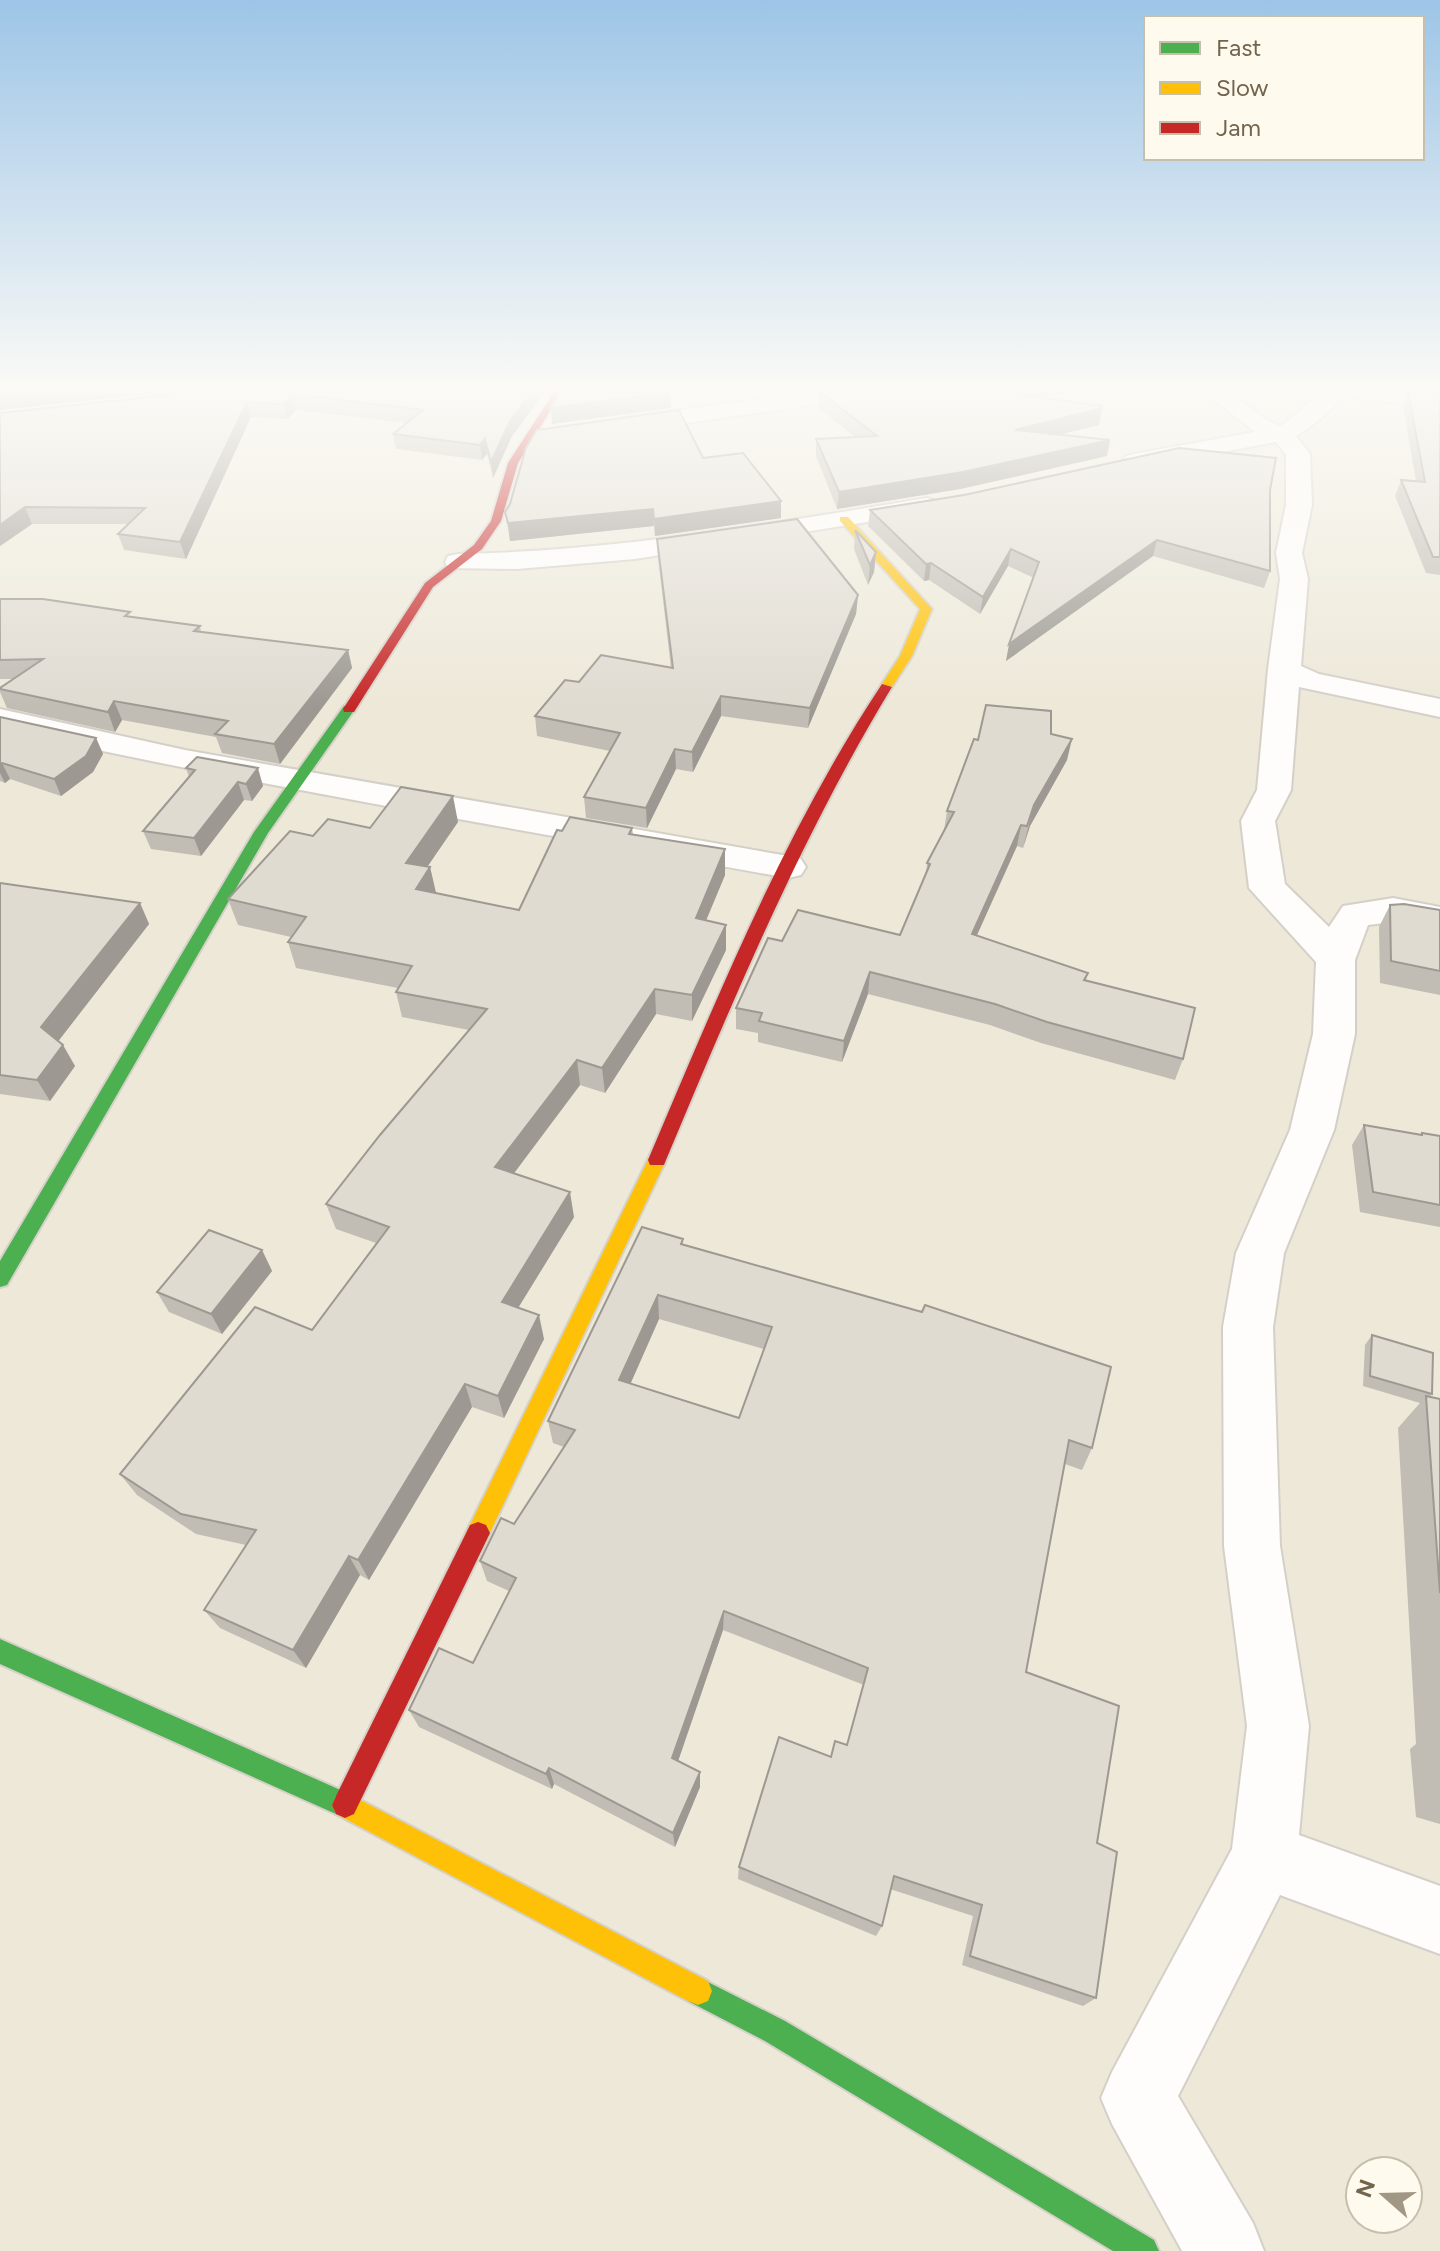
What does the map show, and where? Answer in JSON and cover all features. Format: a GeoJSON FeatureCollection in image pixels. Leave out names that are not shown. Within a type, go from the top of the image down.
{"type":"FeatureCollection","features":[{"type":"Feature","properties":{"kind":"street"},"geometry":{"type":"LineString","coordinates":[[0,1279],[261,832],[429,585],[478,547],[496,521],[503,497]]}},
{"type":"Feature","properties":{"kind":"street"},"geometry":{"type":"LineString","coordinates":[[1299,497],[1289,553],[1294,579],[1283,669],[1274,790],[1258,821],[1267,888],[1300,918],[1336,960]]}},
{"type":"Feature","properties":{"kind":"street"},"geometry":{"type":"LineString","coordinates":[[458,562],[573,558],[946,503]]}},
{"type":"Feature","properties":{"kind":"street"},"geometry":{"type":"LineString","coordinates":[[345,1805],[643,1195],[722,1006],[788,867],[857,732],[906,656],[926,609],[844,519]]}},
{"type":"Feature","properties":{"kind":"street"},"geometry":{"type":"LineString","coordinates":[[1283,669],[1310,681],[1440,708]]}},
{"type":"Feature","properties":{"kind":"street"},"geometry":{"type":"LineString","coordinates":[[0,719],[185,760],[788,867]]}},
{"type":"Feature","properties":{"kind":"street"},"geometry":{"type":"LineString","coordinates":[[1225,2251],[1138,2098],[1264,1856],[1278,1726],[1252,1546],[1248,1327],[1260,1253],[1312,1130],[1334,1034],[1336,960],[1346,931],[1356,915],[1393,910],[1440,919]]}},
{"type":"Feature","properties":{"kind":"street"},"geometry":{"type":"LineString","coordinates":[[0,1651],[345,1805],[775,2031],[1143,2251]]}},
{"type":"Feature","properties":{"kind":"street"},"geometry":{"type":"LineString","coordinates":[[1264,1856],[1440,1920]]}},
{"type":"Feature","properties":{"kind":"shaded area"},"geometry":{"type":"Polygon","coordinates":[[[0,497],[1440,497],[1440,2251],[0,2251],[0,497]]]}},
{"type":"Feature","properties":{"kind":"building"},"geometry":{"type":"Polygon","coordinates":[[[0,497],[202,497],[180,542],[118,534],[145,508],[25,507],[0,525],[0,497]]]}},
{"type":"Feature","properties":{"kind":"building"},"geometry":{"type":"Polygon","coordinates":[[[512,497],[778,497],[781,501],[654,519],[653,509],[508,523],[505,512],[512,497]]]}},
{"type":"Feature","properties":{"kind":"building"},"geometry":{"type":"Polygon","coordinates":[[[951,497],[1270,497],[1270,571],[1157,540],[1009,644],[1039,562],[1011,549],[983,597],[931,563],[926,564],[870,510],[951,497]]]}},
{"type":"Feature","properties":{"kind":"building"},"geometry":{"type":"Polygon","coordinates":[[[1408,497],[1440,497],[1440,557],[1433,557],[1408,497]]]}},
{"type":"Feature","properties":{"kind":"building"},"geometry":{"type":"Polygon","coordinates":[[[797,519],[858,595],[810,708],[721,696],[692,752],[675,749],[646,808],[584,797],[620,733],[535,716],[565,680],[579,682],[601,655],[673,668],[657,539],[797,519]]]}},
{"type":"Feature","properties":{"kind":"building"},"geometry":{"type":"Polygon","coordinates":[[[855,530],[876,552],[870,565],[855,530]]]}},
{"type":"Feature","properties":{"kind":"building"},"geometry":{"type":"Polygon","coordinates":[[[0,599],[43,599],[130,612],[125,616],[200,626],[194,631],[348,650],[274,744],[215,734],[228,721],[114,701],[108,712],[0,689],[43,659],[0,660],[0,599]]]}},
{"type":"Feature","properties":{"kind":"building"},"geometry":{"type":"Polygon","coordinates":[[[986,705],[1051,711],[1051,734],[1072,739],[1034,805],[1027,826],[1021,825],[972,934],[1088,973],[1084,980],[1195,1008],[1183,1059],[1047,1022],[995,1004],[870,972],[844,1041],[759,1021],[762,1013],[736,1008],[768,938],[782,941],[798,910],[900,935],[930,864],[927,863],[954,812],[947,811],[974,739],[978,740],[986,705]]]}},
{"type":"Feature","properties":{"kind":"building"},"geometry":{"type":"Polygon","coordinates":[[[0,717],[96,738],[86,756],[54,779],[0,764],[0,717]]]}},
{"type":"Feature","properties":{"kind":"building"},"geometry":{"type":"Polygon","coordinates":[[[197,757],[258,768],[246,784],[238,782],[194,838],[143,831],[195,770],[186,768],[197,757]]]}},
{"type":"Feature","properties":{"kind":"building"},"geometry":{"type":"Polygon","coordinates":[[[401,787],[453,796],[406,863],[430,867],[416,889],[519,910],[557,830],[562,831],[570,817],[632,828],[629,834],[725,849],[696,918],[726,925],[692,995],[655,989],[602,1068],[577,1060],[495,1167],[570,1192],[502,1302],[539,1315],[498,1396],[465,1384],[358,1560],[349,1556],[293,1650],[204,1610],[256,1530],[181,1514],[120,1474],[255,1307],[312,1330],[389,1227],[326,1204],[487,1009],[396,992],[412,966],[288,942],[306,917],[228,899],[290,831],[313,836],[328,819],[370,828],[401,787]]]}},
{"type":"Feature","properties":{"kind":"building"},"geometry":{"type":"Polygon","coordinates":[[[0,883],[140,903],[41,1027],[63,1045],[37,1080],[0,1075],[0,883]]]}},
{"type":"Feature","properties":{"kind":"building"},"geometry":{"type":"Polygon","coordinates":[[[1390,905],[1440,910],[1440,971],[1391,961],[1390,905]]]}},
{"type":"Feature","properties":{"kind":"building"},"geometry":{"type":"Polygon","coordinates":[[[1364,1125],[1440,1136],[1440,1205],[1373,1192],[1364,1125]]]}},
{"type":"Feature","properties":{"kind":"building"},"geometry":{"type":"Polygon","coordinates":[[[642,1227],[683,1239],[681,1244],[922,1312],[925,1305],[1111,1367],[1092,1448],[1069,1440],[1026,1672],[1119,1706],[1097,1843],[1117,1852],[1096,1998],[970,1956],[982,1905],[894,1876],[882,1926],[739,1867],[779,1737],[831,1757],[835,1741],[847,1745],[868,1668],[724,1611],[672,1758],[700,1772],[673,1833],[549,1768],[546,1774],[409,1710],[439,1648],[473,1663],[516,1578],[480,1561],[501,1518],[514,1524],[575,1430],[548,1421],[642,1227]],[[658,1295],[619,1380],[739,1418],[772,1327],[658,1295]]]}},
{"type":"Feature","properties":{"kind":"building"},"geometry":{"type":"Polygon","coordinates":[[[209,1230],[262,1250],[211,1314],[157,1292],[209,1230]]]}},
{"type":"Feature","properties":{"kind":"building"},"geometry":{"type":"Polygon","coordinates":[[[1372,1335],[1433,1353],[1432,1394],[1370,1376],[1372,1335]]]}},
{"type":"Feature","properties":{"kind":"building"},"geometry":{"type":"Polygon","coordinates":[[[1426,1396],[1440,1399],[1440,1593],[1426,1396]]]}},
{"type":"Feature","properties":{"kind":"traffic: fast"},"geometry":{"type":"LineString","coordinates":[[0,1279],[261,832],[349,709]]}},
{"type":"Feature","properties":{"kind":"traffic: fast"},"geometry":{"type":"LineString","coordinates":[[0,1651],[345,1805]]}},
{"type":"Feature","properties":{"kind":"traffic: fast"},"geometry":{"type":"LineString","coordinates":[[698,1991],[775,2031],[1143,2251]]}},
{"type":"Feature","properties":{"kind":"traffic: slow"},"geometry":{"type":"LineString","coordinates":[[844,519],[926,609],[906,656],[886,687]]}},
{"type":"Feature","properties":{"kind":"traffic: slow"},"geometry":{"type":"LineString","coordinates":[[478,1533],[657,1160]]}},
{"type":"Feature","properties":{"kind":"traffic: slow"},"geometry":{"type":"LineString","coordinates":[[345,1805],[698,1991]]}},
{"type":"Feature","properties":{"kind":"traffic: jam"},"geometry":{"type":"LineString","coordinates":[[349,709],[429,585],[478,547],[496,521],[503,497]]}},
{"type":"Feature","properties":{"kind":"traffic: jam"},"geometry":{"type":"LineString","coordinates":[[657,1160],[790,859],[820,800],[886,687]]}},
{"type":"Feature","properties":{"kind":"traffic: jam"},"geometry":{"type":"LineString","coordinates":[[345,1805],[478,1533]]}}]}
